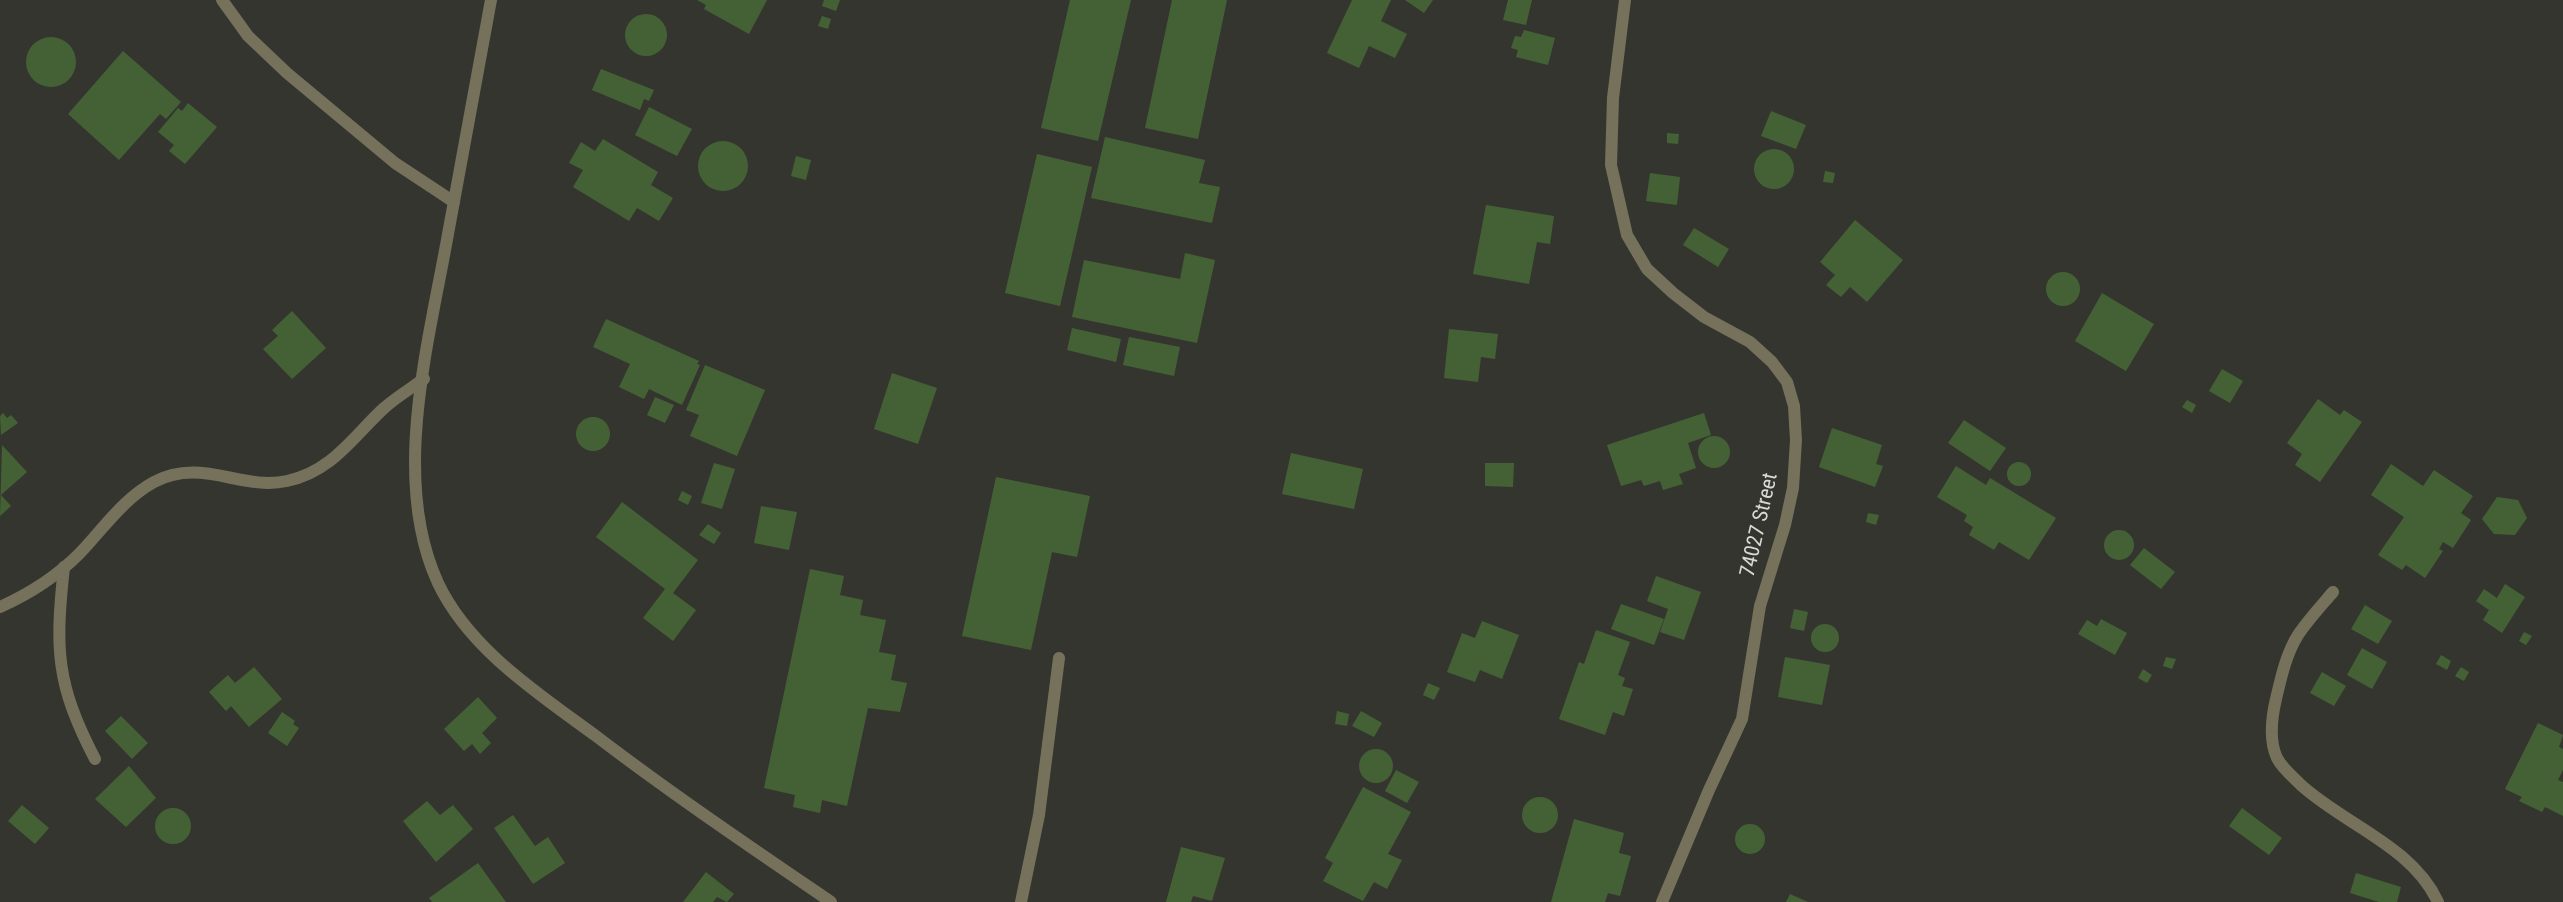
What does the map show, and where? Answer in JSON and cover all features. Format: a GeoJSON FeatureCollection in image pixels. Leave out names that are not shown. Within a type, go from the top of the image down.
{"type":"FeatureCollection","features":[{"type":"Feature","properties":{"kind":"street"},"geometry":{"type":"LineString","coordinates":[[222,0],[248,36],[287,73],[395,163],[454,202]]}},
{"type":"Feature","properties":{"kind":"street"},"geometry":{"type":"LineString","coordinates":[[491,0],[423,379],[416,442],[416,496],[423,541],[439,584],[464,622],[528,686],[666,789],[831,902]]}},
{"type":"Feature","properties":{"kind":"street","name":"74027 Street"},"geometry":{"type":"LineString","coordinates":[[1625,0],[1613,98],[1611,165],[1627,235],[1647,269],[1674,293],[1704,316],[1750,342],[1772,362],[1786,382],[1794,406],[1796,441],[1792,488],[1785,525],[1760,606],[1743,719],[1662,902]]}},
{"type":"Feature","properties":{"kind":"street"},"geometry":{"type":"LineString","coordinates":[[0,607],[24,596],[64,567],[132,496],[155,482],[187,471],[285,482],[312,474],[336,458],[384,408],[423,379]]}},
{"type":"Feature","properties":{"kind":"street"},"geometry":{"type":"LineString","coordinates":[[64,567],[58,653],[65,694],[95,759]]}},
{"type":"Feature","properties":{"kind":"street"},"geometry":{"type":"LineString","coordinates":[[2333,592],[2298,635],[2284,666],[2274,710],[2272,734],[2277,758],[2312,795],[2411,864],[2432,889],[2438,902]]}},
{"type":"Feature","properties":{"kind":"street"},"geometry":{"type":"LineString","coordinates":[[1021,902],[1039,815],[1059,658]]}},
{"type":"Feature","properties":{"kind":"building"},"geometry":{"type":"Polygon","coordinates":[[[697,0],[767,0],[749,34],[704,9],[706,5],[697,0]]]}},
{"type":"Feature","properties":{"kind":"building"},"geometry":{"type":"Polygon","coordinates":[[[824,0],[840,0],[836,11],[822,6],[824,0]]]}},
{"type":"Feature","properties":{"kind":"building"},"geometry":{"type":"Polygon","coordinates":[[[1070,0],[1131,0],[1098,141],[1041,128],[1070,0]]]}},
{"type":"Feature","properties":{"kind":"building"},"geometry":{"type":"Polygon","coordinates":[[[1172,0],[1227,0],[1198,139],[1145,128],[1172,0]]]}},
{"type":"Feature","properties":{"kind":"building"},"geometry":{"type":"Polygon","coordinates":[[[1352,0],[1391,0],[1381,21],[1407,34],[1395,58],[1369,46],[1359,68],[1327,53],[1352,0]]]}},
{"type":"Feature","properties":{"kind":"building"},"geometry":{"type":"Polygon","coordinates":[[[1405,0],[1433,0],[1424,13],[1405,0]]]}},
{"type":"Feature","properties":{"kind":"building"},"geometry":{"type":"Polygon","coordinates":[[[1508,0],[1532,0],[1526,25],[1503,20],[1508,0]]]}},
{"type":"Feature","properties":{"kind":"building"},"geometry":{"type":"Polygon","coordinates":[[[646,14],[661,20],[667,35],[661,50],[646,56],[631,50],[625,35],[631,20],[646,14]]]}},
{"type":"Feature","properties":{"kind":"building"},"geometry":{"type":"Polygon","coordinates":[[[822,16],[831,19],[828,29],[818,26],[822,16]]]}},
{"type":"Feature","properties":{"kind":"building"},"geometry":{"type":"Polygon","coordinates":[[[1524,30],[1555,38],[1548,65],[1516,57],[1518,50],[1511,48],[1515,36],[1521,37],[1524,30]]]}},
{"type":"Feature","properties":{"kind":"building"},"geometry":{"type":"Polygon","coordinates":[[[51,37],[69,44],[76,62],[69,80],[51,87],[33,80],[26,62],[33,44],[51,37]]]}},
{"type":"Feature","properties":{"kind":"building"},"geometry":{"type":"Polygon","coordinates":[[[123,51],[181,102],[166,119],[160,114],[119,160],[68,114],[123,51]]]}},
{"type":"Feature","properties":{"kind":"building"},"geometry":{"type":"Polygon","coordinates":[[[601,69],[654,90],[649,101],[644,99],[640,110],[592,90],[601,69]]]}},
{"type":"Feature","properties":{"kind":"building"},"geometry":{"type":"Polygon","coordinates":[[[188,103],[217,127],[185,164],[169,151],[174,145],[158,132],[178,108],[182,111],[188,103]]]}},
{"type":"Feature","properties":{"kind":"building"},"geometry":{"type":"Polygon","coordinates":[[[649,107],[692,129],[677,156],[635,135],[649,107]]]}},
{"type":"Feature","properties":{"kind":"building"},"geometry":{"type":"Polygon","coordinates":[[[1771,111],[1806,125],[1796,149],[1761,136],[1771,111]]]}},
{"type":"Feature","properties":{"kind":"building"},"geometry":{"type":"Polygon","coordinates":[[[1667,133],[1679,134],[1678,144],[1667,143],[1667,133]]]}},
{"type":"Feature","properties":{"kind":"building"},"geometry":{"type":"Polygon","coordinates":[[[1105,137],[1205,160],[1199,183],[1220,187],[1212,223],[1091,198],[1105,137]]]}},
{"type":"Feature","properties":{"kind":"building"},"geometry":{"type":"Polygon","coordinates":[[[603,139],[658,172],[651,185],[673,198],[659,221],[637,208],[629,221],[573,187],[583,170],[569,163],[581,142],[595,151],[603,139]]]}},
{"type":"Feature","properties":{"kind":"building"},"geometry":{"type":"Polygon","coordinates":[[[718,141],[728,141],[741,148],[748,161],[748,171],[741,184],[728,191],[718,191],[709,187],[702,180],[698,171],[698,161],[702,152],[709,145],[718,141]]]}},
{"type":"Feature","properties":{"kind":"building"},"geometry":{"type":"Polygon","coordinates":[[[1774,149],[1788,155],[1794,169],[1788,183],[1774,189],[1760,183],[1754,169],[1760,155],[1774,149]]]}},
{"type":"Feature","properties":{"kind":"building"},"geometry":{"type":"Polygon","coordinates":[[[1037,154],[1092,167],[1060,306],[1005,293],[1037,154]]]}},
{"type":"Feature","properties":{"kind":"building"},"geometry":{"type":"Polygon","coordinates":[[[796,156],[811,160],[806,180],[791,176],[796,156]]]}},
{"type":"Feature","properties":{"kind":"building"},"geometry":{"type":"Polygon","coordinates":[[[1825,171],[1835,173],[1833,183],[1823,182],[1825,171]]]}},
{"type":"Feature","properties":{"kind":"building"},"geometry":{"type":"Polygon","coordinates":[[[1650,173],[1680,177],[1677,205],[1646,201],[1650,173]]]}},
{"type":"Feature","properties":{"kind":"building"},"geometry":{"type":"Polygon","coordinates":[[[1486,205],[1554,216],[1550,244],[1537,242],[1529,284],[1473,274],[1486,205]]]}},
{"type":"Feature","properties":{"kind":"building"},"geometry":{"type":"Polygon","coordinates":[[[1855,220],[1903,260],[1867,302],[1850,287],[1841,297],[1826,285],[1835,275],[1820,262],[1855,220]]]}},
{"type":"Feature","properties":{"kind":"building"},"geometry":{"type":"Polygon","coordinates":[[[1694,228],[1729,249],[1718,267],[1683,245],[1694,228]]]}},
{"type":"Feature","properties":{"kind":"building"},"geometry":{"type":"Polygon","coordinates":[[[1185,253],[1215,260],[1197,343],[1072,317],[1084,260],[1180,279],[1185,253]]]}},
{"type":"Feature","properties":{"kind":"building"},"geometry":{"type":"Polygon","coordinates":[[[2063,272],[2075,277],[2080,289],[2075,301],[2063,306],[2051,301],[2046,289],[2051,277],[2063,272]]]}},
{"type":"Feature","properties":{"kind":"building"},"geometry":{"type":"Polygon","coordinates":[[[2102,293],[2154,324],[2126,371],[2075,341],[2102,293]]]}},
{"type":"Feature","properties":{"kind":"building"},"geometry":{"type":"Polygon","coordinates":[[[292,311],[326,348],[292,379],[263,349],[278,336],[272,330],[292,311]]]}},
{"type":"Feature","properties":{"kind":"building"},"geometry":{"type":"Polygon","coordinates":[[[606,319],[699,361],[697,364],[700,365],[682,405],[649,389],[644,399],[619,387],[630,364],[593,347],[606,319]]]}},
{"type":"Feature","properties":{"kind":"building"},"geometry":{"type":"Polygon","coordinates":[[[1072,328],[1121,339],[1116,362],[1067,350],[1072,328]]]}},
{"type":"Feature","properties":{"kind":"building"},"geometry":{"type":"Polygon","coordinates":[[[1449,329],[1498,334],[1495,359],[1481,357],[1478,382],[1444,378],[1449,329]]]}},
{"type":"Feature","properties":{"kind":"building"},"geometry":{"type":"Polygon","coordinates":[[[1129,337],[1180,347],[1174,376],[1123,365],[1129,337]]]}},
{"type":"Feature","properties":{"kind":"building"},"geometry":{"type":"Polygon","coordinates":[[[705,365],[765,390],[737,456],[690,436],[699,415],[686,410],[705,365]]]}},
{"type":"Feature","properties":{"kind":"building"},"geometry":{"type":"Polygon","coordinates":[[[2222,369],[2243,381],[2230,403],[2209,391],[2222,369]]]}},
{"type":"Feature","properties":{"kind":"building"},"geometry":{"type":"Polygon","coordinates":[[[892,373],[937,388],[918,444],[874,429],[892,373]]]}},
{"type":"Feature","properties":{"kind":"building"},"geometry":{"type":"Polygon","coordinates":[[[655,397],[674,405],[665,423],[647,415],[655,397]]]}},
{"type":"Feature","properties":{"kind":"building"},"geometry":{"type":"Polygon","coordinates":[[[2318,399],[2340,415],[2344,410],[2362,422],[2320,482],[2295,465],[2302,454],[2287,443],[2318,399]]]}},
{"type":"Feature","properties":{"kind":"building"},"geometry":{"type":"Polygon","coordinates":[[[2187,400],[2196,405],[2192,413],[2182,407],[2187,400]]]}},
{"type":"Feature","properties":{"kind":"building"},"geometry":{"type":"Polygon","coordinates":[[[3,413],[7,418],[11,415],[18,423],[1,435],[0,416],[3,413]]]}},
{"type":"Feature","properties":{"kind":"building"},"geometry":{"type":"Polygon","coordinates":[[[1704,413],[1711,435],[1688,443],[1696,468],[1679,474],[1683,484],[1663,490],[1660,481],[1644,486],[1641,480],[1621,486],[1607,445],[1704,413]]]}},
{"type":"Feature","properties":{"kind":"building"},"geometry":{"type":"Polygon","coordinates":[[[593,417],[605,422],[610,434],[605,446],[593,451],[581,446],[576,434],[581,422],[593,417]]]}},
{"type":"Feature","properties":{"kind":"building"},"geometry":{"type":"Polygon","coordinates":[[[1964,420],[2006,448],[1990,471],[1948,443],[1964,420]]]}},
{"type":"Feature","properties":{"kind":"building"},"geometry":{"type":"Polygon","coordinates":[[[1832,428],[1882,445],[1876,464],[1883,466],[1875,487],[1819,467],[1832,428]]]}},
{"type":"Feature","properties":{"kind":"building"},"geometry":{"type":"Polygon","coordinates":[[[1714,436],[1725,441],[1730,452],[1725,463],[1714,468],[1703,463],[1698,452],[1703,441],[1714,436]]]}},
{"type":"Feature","properties":{"kind":"building"},"geometry":{"type":"Polygon","coordinates":[[[2,445],[27,472],[1,495],[11,506],[0,516],[2,445]]]}},
{"type":"Feature","properties":{"kind":"building"},"geometry":{"type":"Polygon","coordinates":[[[1291,453],[1363,469],[1354,509],[1282,494],[1291,453]]]}},
{"type":"Feature","properties":{"kind":"building"},"geometry":{"type":"Polygon","coordinates":[[[2019,462],[2028,465],[2031,474],[2028,483],[2019,486],[2010,483],[2007,474],[2010,465],[2019,462]]]}},
{"type":"Feature","properties":{"kind":"building"},"geometry":{"type":"Polygon","coordinates":[[[714,463],[735,469],[722,509],[701,503],[714,463]]]}},
{"type":"Feature","properties":{"kind":"building"},"geometry":{"type":"Polygon","coordinates":[[[1485,463],[1514,463],[1513,487],[1485,486],[1485,463]]]}},
{"type":"Feature","properties":{"kind":"building"},"geometry":{"type":"Polygon","coordinates":[[[2391,464],[2423,486],[2434,470],[2473,496],[2461,513],[2471,520],[2453,548],[2443,542],[2439,549],[2443,551],[2425,578],[2406,565],[2402,570],[2378,555],[2404,517],[2371,495],[2391,464]]]}},
{"type":"Feature","properties":{"kind":"building"},"geometry":{"type":"Polygon","coordinates":[[[1956,466],[1986,485],[1990,478],[2056,518],[2029,560],[1999,542],[1994,550],[1969,535],[1973,527],[1964,521],[1967,515],[1937,497],[1956,466]]]}},
{"type":"Feature","properties":{"kind":"building"},"geometry":{"type":"Polygon","coordinates":[[[996,477],[1090,496],[1077,557],[1052,552],[1031,650],[962,636],[996,477]]]}},
{"type":"Feature","properties":{"kind":"building"},"geometry":{"type":"Polygon","coordinates":[[[682,491],[692,496],[688,505],[678,500],[682,491]]]}},
{"type":"Feature","properties":{"kind":"building"},"geometry":{"type":"Polygon","coordinates":[[[2497,497],[2518,500],[2527,518],[2515,535],[2494,534],[2482,519],[2497,497]]]}},
{"type":"Feature","properties":{"kind":"building"},"geometry":{"type":"Polygon","coordinates":[[[622,502],[698,560],[673,593],[696,610],[673,641],[643,618],[665,589],[596,537],[622,502]]]}},
{"type":"Feature","properties":{"kind":"building"},"geometry":{"type":"Polygon","coordinates":[[[761,506],[797,512],[789,550],[754,543],[761,506]]]}},
{"type":"Feature","properties":{"kind":"building"},"geometry":{"type":"Polygon","coordinates":[[[1868,513],[1879,515],[1876,525],[1866,522],[1868,513]]]}},
{"type":"Feature","properties":{"kind":"building"},"geometry":{"type":"Polygon","coordinates":[[[708,524],[721,533],[714,544],[699,535],[708,524]]]}},
{"type":"Feature","properties":{"kind":"building"},"geometry":{"type":"Polygon","coordinates":[[[2119,530],[2130,534],[2134,545],[2130,556],[2119,560],[2108,556],[2104,545],[2108,534],[2119,530]]]}},
{"type":"Feature","properties":{"kind":"building"},"geometry":{"type":"Polygon","coordinates":[[[2144,548],[2175,572],[2161,589],[2130,565],[2144,548]]]}},
{"type":"Feature","properties":{"kind":"building"},"geometry":{"type":"Polygon","coordinates":[[[810,569],[844,576],[840,595],[863,600],[860,615],[886,620],[879,652],[896,655],[891,680],[907,683],[900,712],[868,708],[847,806],[822,800],[820,813],[793,807],[795,795],[764,788],[810,569]]]}},
{"type":"Feature","properties":{"kind":"building"},"geometry":{"type":"Polygon","coordinates":[[[1656,576],[1701,592],[1684,640],[1660,632],[1668,609],[1647,601],[1656,576]]]}},
{"type":"Feature","properties":{"kind":"building"},"geometry":{"type":"Polygon","coordinates":[[[2505,584],[2525,597],[2502,633],[2483,620],[2489,610],[2476,601],[2484,589],[2497,598],[2505,584]]]}},
{"type":"Feature","properties":{"kind":"building"},"geometry":{"type":"Polygon","coordinates":[[[1621,604],[1664,619],[1654,645],[1611,629],[1621,604]]]}},
{"type":"Feature","properties":{"kind":"building"},"geometry":{"type":"Polygon","coordinates":[[[2365,605],[2392,621],[2378,644],[2351,629],[2365,605]]]}},
{"type":"Feature","properties":{"kind":"building"},"geometry":{"type":"Polygon","coordinates":[[[1794,609],[1808,612],[1804,631],[1790,628],[1794,609]]]}},
{"type":"Feature","properties":{"kind":"building"},"geometry":{"type":"Polygon","coordinates":[[[2101,619],[2127,633],[2115,655],[2078,634],[2087,620],[2097,626],[2101,619]]]}},
{"type":"Feature","properties":{"kind":"building"},"geometry":{"type":"Polygon","coordinates":[[[1482,621],[1519,635],[1502,679],[1480,670],[1475,682],[1447,672],[1462,633],[1475,638],[1482,621]]]}},
{"type":"Feature","properties":{"kind":"building"},"geometry":{"type":"Polygon","coordinates":[[[1825,624],[1835,628],[1839,638],[1835,648],[1825,652],[1815,648],[1811,638],[1815,628],[1825,624]]]}},
{"type":"Feature","properties":{"kind":"building"},"geometry":{"type":"Polygon","coordinates":[[[1596,630],[1630,642],[1618,675],[1625,678],[1622,686],[1633,689],[1624,716],[1613,712],[1605,735],[1559,719],[1579,662],[1584,664],[1596,630]]]}},
{"type":"Feature","properties":{"kind":"building"},"geometry":{"type":"Polygon","coordinates":[[[2524,632],[2532,636],[2526,645],[2519,641],[2524,632]]]}},
{"type":"Feature","properties":{"kind":"building"},"geometry":{"type":"Polygon","coordinates":[[[2362,648],[2387,662],[2372,689],[2347,675],[2362,648]]]}},
{"type":"Feature","properties":{"kind":"building"},"geometry":{"type":"Polygon","coordinates":[[[2441,655],[2451,661],[2447,670],[2436,664],[2441,655]]]}},
{"type":"Feature","properties":{"kind":"building"},"geometry":{"type":"Polygon","coordinates":[[[1785,657],[1830,665],[1822,705],[1778,697],[1785,657]]]}},
{"type":"Feature","properties":{"kind":"building"},"geometry":{"type":"Polygon","coordinates":[[[2166,657],[2176,659],[2172,669],[2163,666],[2166,657]]]}},
{"type":"Feature","properties":{"kind":"building"},"geometry":{"type":"Polygon","coordinates":[[[254,667],[282,699],[249,727],[231,706],[226,711],[209,692],[228,675],[235,683],[254,667]]]}},
{"type":"Feature","properties":{"kind":"building"},"geometry":{"type":"Polygon","coordinates":[[[2461,667],[2469,672],[2464,681],[2455,676],[2461,667]]]}},
{"type":"Feature","properties":{"kind":"building"},"geometry":{"type":"Polygon","coordinates":[[[2143,669],[2152,675],[2147,683],[2138,678],[2143,669]]]}},
{"type":"Feature","properties":{"kind":"building"},"geometry":{"type":"Polygon","coordinates":[[[2322,672],[2346,686],[2334,706],[2310,693],[2322,672]]]}},
{"type":"Feature","properties":{"kind":"building"},"geometry":{"type":"Polygon","coordinates":[[[1428,683],[1440,688],[1434,700],[1423,695],[1428,683]]]}},
{"type":"Feature","properties":{"kind":"building"},"geometry":{"type":"Polygon","coordinates":[[[478,697],[497,718],[482,733],[491,743],[480,754],[472,744],[464,751],[444,729],[478,697]]]}},
{"type":"Feature","properties":{"kind":"building"},"geometry":{"type":"Polygon","coordinates":[[[1337,711],[1349,714],[1347,726],[1335,724],[1337,711]]]}},
{"type":"Feature","properties":{"kind":"building"},"geometry":{"type":"Polygon","coordinates":[[[1361,711],[1382,723],[1374,737],[1352,726],[1361,711]]]}},
{"type":"Feature","properties":{"kind":"building"},"geometry":{"type":"Polygon","coordinates":[[[282,712],[295,721],[293,724],[299,728],[287,746],[268,733],[282,712]]]}},
{"type":"Feature","properties":{"kind":"building"},"geometry":{"type":"Polygon","coordinates":[[[121,716],[148,743],[132,759],[105,731],[121,716]]]}},
{"type":"Feature","properties":{"kind":"building"},"geometry":{"type":"Polygon","coordinates":[[[2538,723],[2563,735],[2559,747],[2563,749],[2563,770],[2558,780],[2563,782],[2563,816],[2545,807],[2542,812],[2519,801],[2522,797],[2505,789],[2538,723]]]}},
{"type":"Feature","properties":{"kind":"building"},"geometry":{"type":"Polygon","coordinates":[[[1376,749],[1388,754],[1393,766],[1388,778],[1376,783],[1364,778],[1359,766],[1364,754],[1376,749]]]}},
{"type":"Feature","properties":{"kind":"building"},"geometry":{"type":"Polygon","coordinates":[[[129,766],[156,798],[126,827],[95,799],[129,766]]]}},
{"type":"Feature","properties":{"kind":"building"},"geometry":{"type":"Polygon","coordinates":[[[1396,770],[1419,782],[1407,803],[1385,791],[1396,770]]]}},
{"type":"Feature","properties":{"kind":"building"},"geometry":{"type":"Polygon","coordinates":[[[1363,787],[1411,812],[1388,854],[1402,860],[1387,889],[1374,882],[1363,901],[1323,881],[1333,863],[1325,858],[1363,787]]]}},
{"type":"Feature","properties":{"kind":"building"},"geometry":{"type":"Polygon","coordinates":[[[1540,797],[1553,802],[1558,815],[1553,828],[1540,833],[1527,828],[1522,815],[1527,802],[1540,797]]]}},
{"type":"Feature","properties":{"kind":"building"},"geometry":{"type":"Polygon","coordinates":[[[427,801],[440,815],[453,805],[473,829],[436,862],[403,821],[427,801]]]}},
{"type":"Feature","properties":{"kind":"building"},"geometry":{"type":"Polygon","coordinates":[[[22,805],[49,828],[35,844],[8,821],[22,805]]]}},
{"type":"Feature","properties":{"kind":"building"},"geometry":{"type":"Polygon","coordinates":[[[173,808],[186,813],[191,826],[186,839],[173,844],[160,839],[155,826],[160,813],[173,808]]]}},
{"type":"Feature","properties":{"kind":"building"},"geometry":{"type":"Polygon","coordinates":[[[2242,808],[2282,838],[2269,855],[2229,826],[2242,808]]]}},
{"type":"Feature","properties":{"kind":"building"},"geometry":{"type":"Polygon","coordinates":[[[513,815],[535,846],[548,837],[565,863],[533,884],[494,828],[513,815]]]}},
{"type":"Feature","properties":{"kind":"building"},"geometry":{"type":"Polygon","coordinates":[[[1574,819],[1624,833],[1619,853],[1631,856],[1620,896],[1608,893],[1605,902],[1551,902],[1574,819]]]}},
{"type":"Feature","properties":{"kind":"building"},"geometry":{"type":"Polygon","coordinates":[[[1750,824],[1761,828],[1765,839],[1761,850],[1750,854],[1739,850],[1735,839],[1739,828],[1750,824]]]}},
{"type":"Feature","properties":{"kind":"building"},"geometry":{"type":"Polygon","coordinates":[[[1181,847],[1225,858],[1212,901],[1193,896],[1191,902],[1166,902],[1181,847]]]}},
{"type":"Feature","properties":{"kind":"building"},"geometry":{"type":"Polygon","coordinates":[[[478,863],[506,902],[432,902],[429,898],[478,863]]]}},
{"type":"Feature","properties":{"kind":"building"},"geometry":{"type":"Polygon","coordinates":[[[706,872],[734,894],[727,902],[717,897],[713,902],[683,902],[706,872]]]}},
{"type":"Feature","properties":{"kind":"building"},"geometry":{"type":"Polygon","coordinates":[[[2356,873],[2401,887],[2397,902],[2379,902],[2350,893],[2356,873]]]}},
{"type":"Feature","properties":{"kind":"building"},"geometry":{"type":"Polygon","coordinates":[[[1790,894],[1808,902],[1786,902],[1790,894]]]}}]}
